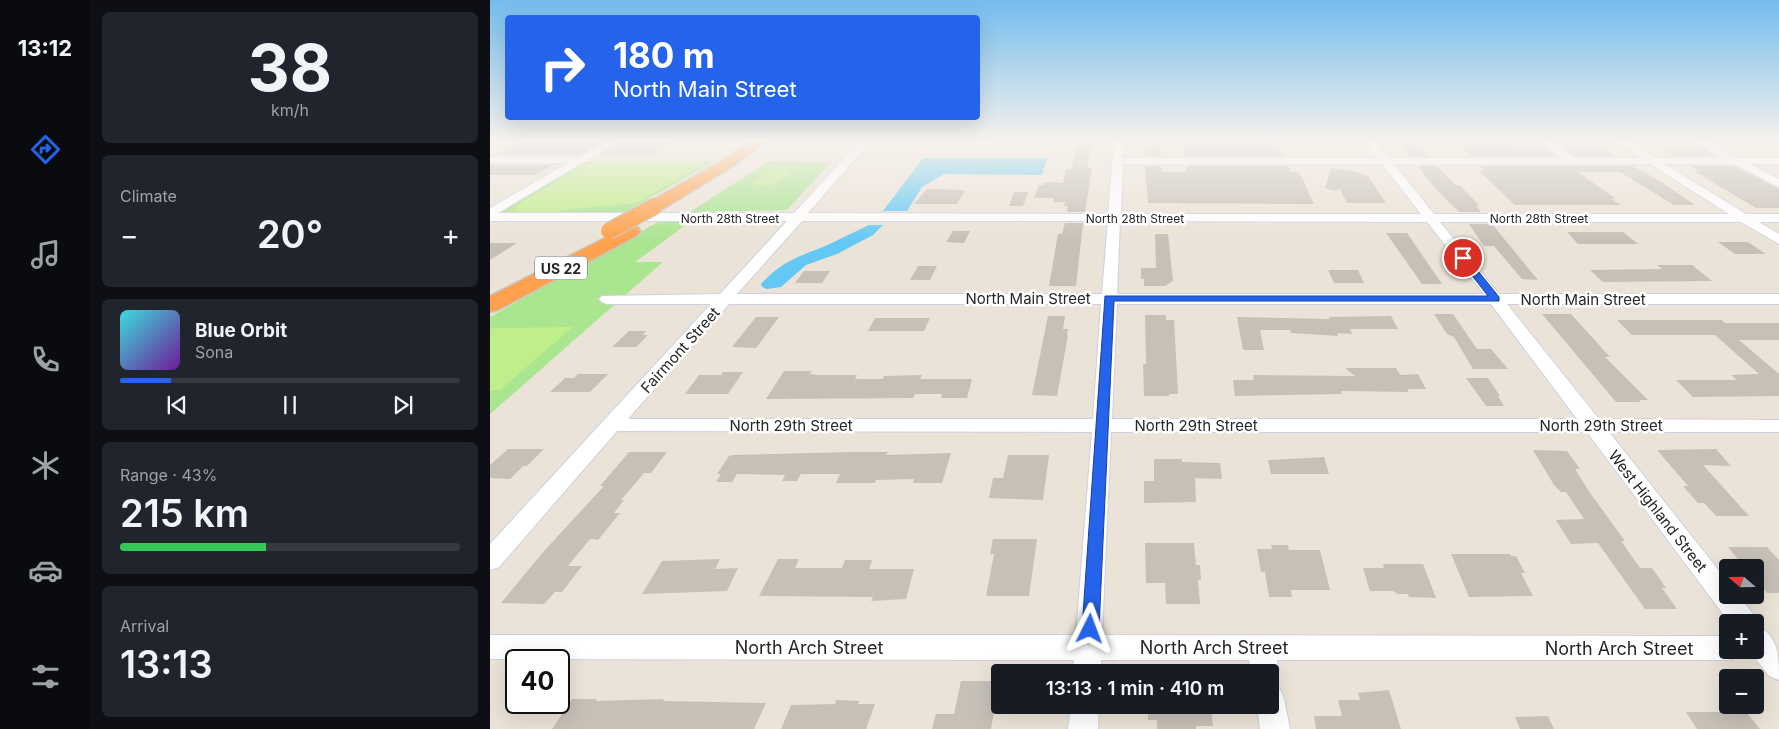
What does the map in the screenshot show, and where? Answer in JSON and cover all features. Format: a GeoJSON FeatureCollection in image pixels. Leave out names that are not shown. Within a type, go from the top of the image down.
{"type":"FeatureCollection","features":[{"type":"Feature","properties":{"kind":"highway","name":"US 22"},"geometry":{"type":"LineString","coordinates":[[490,292],[610,231],[712,173]]}},
{"type":"Feature","properties":{"kind":"highway","name":"US 22"},"geometry":{"type":"LineString","coordinates":[[490,305],[630,231],[729,173]]}},
{"type":"Feature","properties":{"kind":"street"},"geometry":{"type":"LineString","coordinates":[[490,213],[559,173]]}},
{"type":"Feature","properties":{"kind":"street","name":"Fairmont Street"},"geometry":{"type":"LineString","coordinates":[[490,560],[838,173]]}},
{"type":"Feature","properties":{"kind":"street"},"geometry":{"type":"LineString","coordinates":[[1088,660],[1116,173]]}},
{"type":"Feature","properties":{"kind":"street","name":"West Highland Street"},"geometry":{"type":"LineString","coordinates":[[1395,173],[1495,299],[1738,614]]}},
{"type":"Feature","properties":{"kind":"street"},"geometry":{"type":"LineString","coordinates":[[1671,173],[1779,240]]}},
{"type":"Feature","properties":{"kind":"street"},"geometry":{"type":"LineString","coordinates":[[1758,173],[1779,184]]}},
{"type":"Feature","properties":{"kind":"street","name":"North 28th Street"},"geometry":{"type":"LineString","coordinates":[[490,218],[1779,218]]}},
{"type":"Feature","properties":{"kind":"street","name":"North Main Street"},"geometry":{"type":"LineString","coordinates":[[607,299],[1779,298]]}},
{"type":"Feature","properties":{"kind":"street","name":"North 29th Street"},"geometry":{"type":"LineString","coordinates":[[613,424],[1779,426]]}},
{"type":"Feature","properties":{"kind":"street","name":"North Arch Street"},"geometry":{"type":"LineString","coordinates":[[490,647],[1088,660],[1263,660],[1719,648]]}},
{"type":"Feature","properties":{"kind":"street"},"geometry":{"type":"LineString","coordinates":[[1083,729],[1084,714]]}},
{"type":"Feature","properties":{"kind":"street"},"geometry":{"type":"LineString","coordinates":[[1272,714],[1275,729]]}},
{"type":"Feature","properties":{"kind":"green space"},"geometry":{"type":"Polygon","coordinates":[[[565,173],[694,173],[622,214],[501,213],[504,209],[565,173]]]}},
{"type":"Feature","properties":{"kind":"green space"},"geometry":{"type":"Polygon","coordinates":[[[573,173],[687,173],[636,203],[558,212],[516,212],[516,205],[573,173]]]}},
{"type":"Feature","properties":{"kind":"green space"},"geometry":{"type":"Polygon","coordinates":[[[750,173],[821,173],[787,210],[690,212],[750,173]]]}},
{"type":"Feature","properties":{"kind":"green space"},"geometry":{"type":"Polygon","coordinates":[[[767,173],[790,173],[772,186],[750,184],[767,173]]]}},
{"type":"Feature","properties":{"kind":"green space"},"geometry":{"type":"Polygon","coordinates":[[[658,222],[690,222],[635,262],[663,262],[490,414],[490,317],[658,222]]]}},
{"type":"Feature","properties":{"kind":"green space"},"geometry":{"type":"Polygon","coordinates":[[[573,327],[500,390],[490,392],[490,330],[493,328],[573,327]]]}},
{"type":"Feature","properties":{"kind":"water"},"geometry":{"type":"Polygon","coordinates":[[[912,173],[1043,173],[1042,175],[944,174],[922,187],[907,211],[883,211],[912,173]]]}},
{"type":"Feature","properties":{"kind":"water"},"geometry":{"type":"Polygon","coordinates":[[[869,225],[883,225],[873,235],[837,254],[806,265],[781,287],[767,289],[762,287],[761,284],[770,275],[787,263],[869,225]]]}},
{"type":"Feature","properties":{"kind":"building"},"geometry":{"type":"Polygon","coordinates":[[[490,173],[539,173],[535,175],[490,175],[490,173]]]}},
{"type":"Feature","properties":{"kind":"building"},"geometry":{"type":"Polygon","coordinates":[[[1065,173],[1091,173],[1085,212],[1067,212],[1068,206],[1064,206],[1065,202],[1053,202],[1054,198],[1034,198],[1039,185],[1043,185],[1044,182],[1063,183],[1065,173]]]}},
{"type":"Feature","properties":{"kind":"building"},"geometry":{"type":"Polygon","coordinates":[[[1146,173],[1299,173],[1314,204],[1148,203],[1146,173]]]}},
{"type":"Feature","properties":{"kind":"building"},"geometry":{"type":"Polygon","coordinates":[[[1329,173],[1359,173],[1368,176],[1386,203],[1347,203],[1340,189],[1334,191],[1325,188],[1329,173]]]}},
{"type":"Feature","properties":{"kind":"building"},"geometry":{"type":"Polygon","coordinates":[[[1423,173],[1444,173],[1479,205],[1476,206],[1481,212],[1459,212],[1423,173]]]}},
{"type":"Feature","properties":{"kind":"building"},"geometry":{"type":"Polygon","coordinates":[[[1481,173],[1579,173],[1616,199],[1612,199],[1621,205],[1515,205],[1481,173]]]}},
{"type":"Feature","properties":{"kind":"building"},"geometry":{"type":"Polygon","coordinates":[[[1622,173],[1645,173],[1695,205],[1674,205],[1622,173]]]}},
{"type":"Feature","properties":{"kind":"building"},"geometry":{"type":"Polygon","coordinates":[[[1697,173],[1748,173],[1779,189],[1779,208],[1756,208],[1697,173]]]}},
{"type":"Feature","properties":{"kind":"building"},"geometry":{"type":"Polygon","coordinates":[[[927,189],[965,190],[957,204],[914,204],[927,189]]]}},
{"type":"Feature","properties":{"kind":"building"},"geometry":{"type":"Polygon","coordinates":[[[1014,192],[1028,192],[1023,206],[1009,206],[1014,192]]]}},
{"type":"Feature","properties":{"kind":"building"},"geometry":{"type":"Polygon","coordinates":[[[1065,223],[1083,223],[1076,286],[1049,286],[1058,234],[1062,234],[1065,223]]]}},
{"type":"Feature","properties":{"kind":"building"},"geometry":{"type":"Polygon","coordinates":[[[1469,224],[1492,224],[1538,280],[1522,279],[1494,246],[1484,246],[1469,224]]]}},
{"type":"Feature","properties":{"kind":"building"},"geometry":{"type":"Polygon","coordinates":[[[953,231],[970,231],[964,243],[946,242],[953,231]]]}},
{"type":"Feature","properties":{"kind":"building"},"geometry":{"type":"Polygon","coordinates":[[[1567,232],[1623,232],[1638,244],[1578,244],[1567,232]]]}},
{"type":"Feature","properties":{"kind":"building"},"geometry":{"type":"Polygon","coordinates":[[[1386,233],[1407,233],[1442,284],[1422,284],[1386,233]]]}},
{"type":"Feature","properties":{"kind":"building"},"geometry":{"type":"Polygon","coordinates":[[[1155,234],[1168,234],[1173,281],[1165,286],[1144,286],[1144,279],[1141,279],[1141,268],[1156,268],[1155,234]]]}},
{"type":"Feature","properties":{"kind":"building"},"geometry":{"type":"Polygon","coordinates":[[[1718,242],[1748,242],[1766,254],[1735,254],[1718,242]]]}},
{"type":"Feature","properties":{"kind":"building"},"geometry":{"type":"Polygon","coordinates":[[[490,243],[517,243],[490,260],[490,243]]]}},
{"type":"Feature","properties":{"kind":"building"},"geometry":{"type":"Polygon","coordinates":[[[1657,265],[1692,265],[1712,281],[1603,282],[1590,270],[1662,269],[1657,265]]]}},
{"type":"Feature","properties":{"kind":"building"},"geometry":{"type":"Polygon","coordinates":[[[918,266],[937,266],[930,280],[910,280],[918,266]]]}},
{"type":"Feature","properties":{"kind":"building"},"geometry":{"type":"Polygon","coordinates":[[[1328,270],[1358,270],[1364,283],[1334,283],[1328,270]]]}},
{"type":"Feature","properties":{"kind":"building"},"geometry":{"type":"Polygon","coordinates":[[[804,271],[830,271],[822,283],[795,283],[804,271]]]}},
{"type":"Feature","properties":{"kind":"building"},"geometry":{"type":"Polygon","coordinates":[[[1434,314],[1453,314],[1477,349],[1491,349],[1508,369],[1473,369],[1454,337],[1447,334],[1434,314]]]}},
{"type":"Feature","properties":{"kind":"building"},"geometry":{"type":"Polygon","coordinates":[[[1542,314],[1571,314],[1610,357],[1605,357],[1648,400],[1639,400],[1641,402],[1616,402],[1542,314]]]}},
{"type":"Feature","properties":{"kind":"building"},"geometry":{"type":"Polygon","coordinates":[[[1145,315],[1166,315],[1166,320],[1174,320],[1178,394],[1144,396],[1143,364],[1146,364],[1145,315]]]}},
{"type":"Feature","properties":{"kind":"building"},"geometry":{"type":"Polygon","coordinates":[[[1048,316],[1065,316],[1063,329],[1068,329],[1057,396],[1032,395],[1048,316]]]}},
{"type":"Feature","properties":{"kind":"building"},"geometry":{"type":"Polygon","coordinates":[[[1391,316],[1398,329],[1350,329],[1352,334],[1337,333],[1338,336],[1291,333],[1290,330],[1260,330],[1264,350],[1243,350],[1237,317],[1330,319],[1329,317],[1391,316]]]}},
{"type":"Feature","properties":{"kind":"building"},"geometry":{"type":"Polygon","coordinates":[[[756,317],[779,317],[756,348],[732,347],[756,317]]]}},
{"type":"Feature","properties":{"kind":"building"},"geometry":{"type":"Polygon","coordinates":[[[875,318],[930,318],[924,331],[868,331],[875,318]]]}},
{"type":"Feature","properties":{"kind":"building"},"geometry":{"type":"Polygon","coordinates":[[[1617,320],[1722,320],[1725,323],[1779,323],[1779,340],[1739,340],[1779,374],[1779,396],[1693,397],[1676,380],[1737,380],[1731,375],[1759,374],[1715,335],[1632,335],[1617,320]]]}},
{"type":"Feature","properties":{"kind":"building"},"geometry":{"type":"Polygon","coordinates":[[[629,331],[646,331],[643,335],[648,335],[636,347],[612,347],[629,331]]]}},
{"type":"Feature","properties":{"kind":"building"},"geometry":{"type":"Polygon","coordinates":[[[1345,368],[1396,368],[1400,375],[1418,374],[1426,389],[1407,389],[1409,392],[1341,391],[1342,394],[1235,396],[1233,380],[1254,380],[1253,375],[1355,376],[1345,368]]]}},
{"type":"Feature","properties":{"kind":"building"},"geometry":{"type":"Polygon","coordinates":[[[784,371],[812,371],[810,374],[820,375],[857,375],[855,379],[883,379],[884,376],[922,375],[920,379],[972,379],[967,398],[941,398],[942,394],[915,394],[913,398],[766,399],[784,371]]]}},
{"type":"Feature","properties":{"kind":"building"},"geometry":{"type":"Polygon","coordinates":[[[723,372],[743,372],[728,394],[685,394],[699,375],[721,375],[723,372]]]}},
{"type":"Feature","properties":{"kind":"building"},"geometry":{"type":"Polygon","coordinates":[[[578,374],[608,374],[590,392],[550,392],[565,378],[574,378],[578,374]]]}},
{"type":"Feature","properties":{"kind":"building"},"geometry":{"type":"Polygon","coordinates":[[[1466,378],[1488,378],[1504,406],[1486,406],[1466,378]]]}},
{"type":"Feature","properties":{"kind":"building"},"geometry":{"type":"Polygon","coordinates":[[[508,449],[544,449],[510,479],[490,478],[490,465],[508,449]]]}},
{"type":"Feature","properties":{"kind":"building"},"geometry":{"type":"Polygon","coordinates":[[[1716,449],[1731,466],[1703,465],[1749,516],[1716,516],[1704,503],[1698,503],[1683,486],[1688,486],[1657,450],[1716,449]]]}},
{"type":"Feature","properties":{"kind":"building"},"geometry":{"type":"Polygon","coordinates":[[[1533,450],[1567,451],[1580,469],[1575,469],[1590,493],[1625,541],[1621,541],[1640,568],[1652,568],[1666,588],[1662,588],[1677,609],[1645,609],[1598,543],[1571,544],[1556,520],[1584,519],[1566,492],[1561,492],[1554,485],[1533,450]]]}},
{"type":"Feature","properties":{"kind":"building"},"geometry":{"type":"Polygon","coordinates":[[[629,452],[667,452],[651,473],[644,473],[621,500],[624,500],[614,513],[620,513],[598,540],[590,539],[568,566],[582,566],[562,592],[555,592],[544,604],[501,603],[544,551],[604,486],[600,486],[629,452]]]}},
{"type":"Feature","properties":{"kind":"building"},"geometry":{"type":"Polygon","coordinates":[[[888,452],[886,455],[951,453],[942,483],[913,483],[914,479],[876,480],[875,483],[836,483],[840,474],[801,474],[797,481],[782,481],[785,475],[737,474],[732,482],[716,482],[721,474],[717,474],[729,456],[733,455],[888,452]]]}},
{"type":"Feature","properties":{"kind":"building"},"geometry":{"type":"Polygon","coordinates":[[[1008,455],[1049,455],[1043,500],[989,498],[993,478],[1003,478],[1008,455]]]}},
{"type":"Feature","properties":{"kind":"building"},"geometry":{"type":"Polygon","coordinates":[[[1324,457],[1329,474],[1271,474],[1268,460],[1324,457]]]}},
{"type":"Feature","properties":{"kind":"building"},"geometry":{"type":"Polygon","coordinates":[[[1154,459],[1182,459],[1182,462],[1220,463],[1222,479],[1195,478],[1196,502],[1144,503],[1144,481],[1154,481],[1154,459]]]}},
{"type":"Feature","properties":{"kind":"building"},"geometry":{"type":"Polygon","coordinates":[[[993,539],[1037,539],[1029,596],[986,596],[994,554],[990,554],[993,539]]]}},
{"type":"Feature","properties":{"kind":"building"},"geometry":{"type":"Polygon","coordinates":[[[1145,543],[1194,543],[1196,565],[1200,565],[1201,580],[1198,580],[1200,604],[1166,604],[1165,583],[1146,583],[1145,543]]]}},
{"type":"Feature","properties":{"kind":"building"},"geometry":{"type":"Polygon","coordinates":[[[1271,545],[1288,545],[1289,550],[1320,550],[1330,590],[1291,590],[1292,597],[1269,597],[1265,572],[1261,572],[1257,549],[1272,549],[1271,545]]]}},
{"type":"Feature","properties":{"kind":"building"},"geometry":{"type":"Polygon","coordinates":[[[1728,547],[1767,547],[1779,560],[1779,593],[1767,593],[1764,590],[1764,559],[1738,559],[1728,547]]]}},
{"type":"Feature","properties":{"kind":"building"},"geometry":{"type":"Polygon","coordinates":[[[1451,554],[1510,554],[1511,556],[1516,556],[1525,573],[1521,573],[1533,596],[1469,597],[1451,554]]]}},
{"type":"Feature","properties":{"kind":"building"},"geometry":{"type":"Polygon","coordinates":[[[720,559],[715,569],[738,568],[727,591],[642,594],[662,561],[720,559]]]}},
{"type":"Feature","properties":{"kind":"building"},"geometry":{"type":"Polygon","coordinates":[[[778,559],[799,559],[795,568],[842,568],[845,560],[872,560],[869,569],[914,569],[906,599],[871,601],[873,597],[759,596],[778,559]]]}},
{"type":"Feature","properties":{"kind":"building"},"geometry":{"type":"Polygon","coordinates":[[[1383,564],[1423,564],[1436,598],[1409,597],[1408,594],[1398,594],[1393,591],[1370,591],[1363,568],[1384,568],[1383,564]]]}},
{"type":"Feature","properties":{"kind":"building"},"geometry":{"type":"Polygon","coordinates":[[[961,681],[991,681],[991,714],[994,714],[991,729],[932,729],[936,714],[954,714],[961,681]]]}},
{"type":"Feature","properties":{"kind":"building"},"geometry":{"type":"Polygon","coordinates":[[[1389,690],[1401,729],[1316,729],[1314,716],[1342,716],[1338,700],[1360,700],[1358,693],[1389,690]]]}},
{"type":"Feature","properties":{"kind":"building"},"geometry":{"type":"Polygon","coordinates":[[[572,699],[597,699],[596,701],[664,699],[663,701],[766,703],[754,729],[552,729],[562,714],[570,714],[570,702],[572,699]]]}},
{"type":"Feature","properties":{"kind":"building"},"geometry":{"type":"Polygon","coordinates":[[[836,700],[859,701],[858,704],[875,704],[866,729],[781,729],[791,705],[835,704],[836,700]]]}},
{"type":"Feature","properties":{"kind":"building"},"geometry":{"type":"Polygon","coordinates":[[[1686,712],[1748,714],[1760,729],[1697,729],[1686,712]]]}},
{"type":"Feature","properties":{"kind":"building"},"geometry":{"type":"Polygon","coordinates":[[[1148,714],[1212,714],[1213,726],[1196,726],[1196,729],[1157,729],[1157,720],[1148,720],[1148,714]]]}},
{"type":"Feature","properties":{"kind":"building"},"geometry":{"type":"Polygon","coordinates":[[[1548,716],[1554,729],[1520,729],[1515,717],[1548,716]]]}},
{"type":"Feature","properties":{"kind":"route"},"geometry":{"type":"LineString","coordinates":[[1090,629],[1109,298],[1495,299],[1463,258]]}}]}
